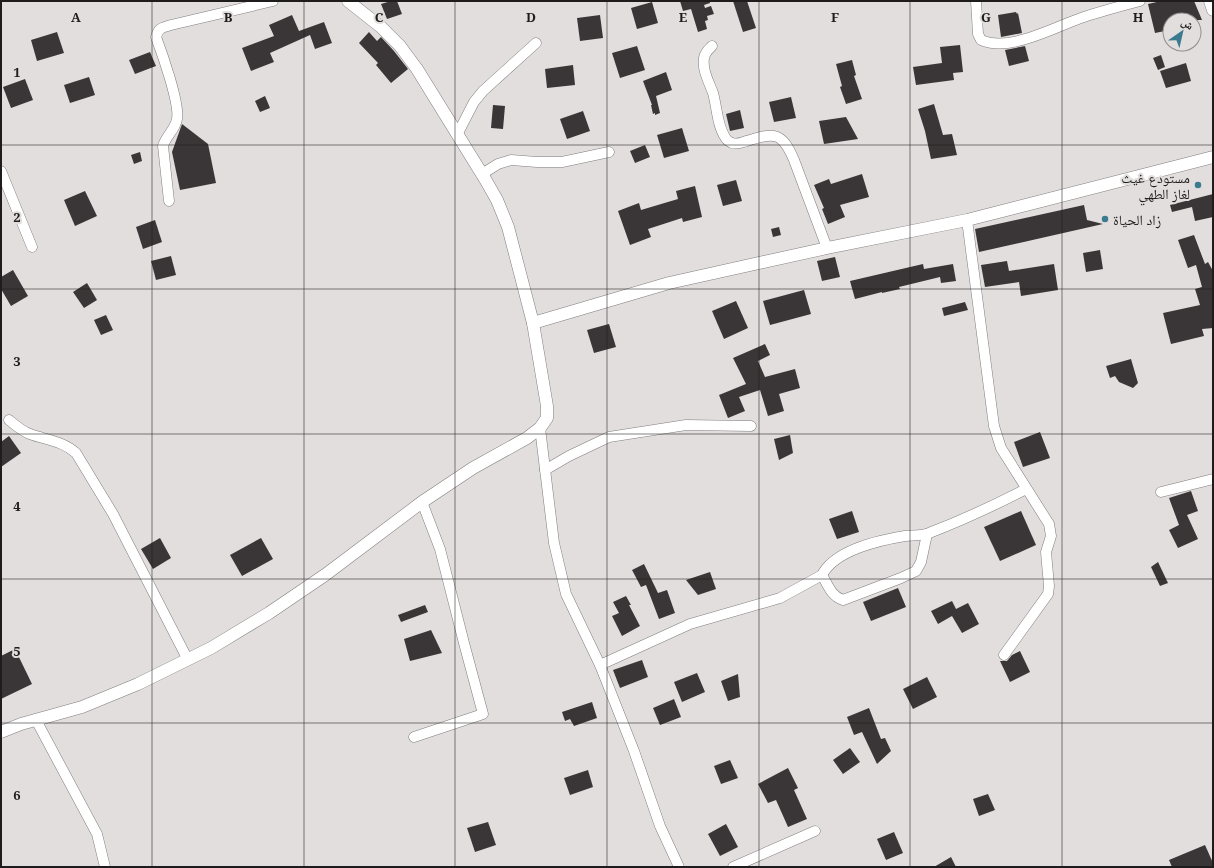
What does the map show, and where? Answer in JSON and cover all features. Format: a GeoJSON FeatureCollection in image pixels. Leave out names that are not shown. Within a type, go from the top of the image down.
{"type":"FeatureCollection","features":[{"type":"Feature","properties":{"kind":"street"},"geometry":{"type":"LineString","coordinates":[[169,201],[163,146],[165,140],[176,124],[178,117],[174,93],[156,37],[158,31],[171,25],[273,1]]}},
{"type":"Feature","properties":{"kind":"street"},"geometry":{"type":"LineString","coordinates":[[1,732],[36,720],[82,708],[138,684],[212,648],[269,613],[325,575],[422,502],[473,468],[527,438],[540,428],[547,418],[547,406],[533,323],[508,227],[497,200],[417,69],[400,46],[381,27],[348,1]]}},
{"type":"Feature","properties":{"kind":"street"},"geometry":{"type":"LineString","coordinates":[[976,1],[978,34],[981,40],[994,44],[1034,36],[1083,17],[1140,1]]}},
{"type":"Feature","properties":{"kind":"street"},"geometry":{"type":"LineString","coordinates":[[1210,1],[1213,10]]}},
{"type":"Feature","properties":{"kind":"street"},"geometry":{"type":"LineString","coordinates":[[457,135],[474,102],[483,91],[536,43]]}},
{"type":"Feature","properties":{"kind":"street"},"geometry":{"type":"LineString","coordinates":[[712,46],[706,52],[703,60],[705,73],[713,93],[722,130],[726,139],[733,143],[739,143],[766,135],[778,137],[784,142],[789,148],[794,160],[827,248]]}},
{"type":"Feature","properties":{"kind":"street"},"geometry":{"type":"LineString","coordinates":[[482,174],[498,164],[511,160],[562,162],[609,152]]}},
{"type":"Feature","properties":{"kind":"street"},"geometry":{"type":"LineString","coordinates":[[533,323],[669,283],[827,248],[967,220],[1213,156]]}},
{"type":"Feature","properties":{"kind":"street"},"geometry":{"type":"LineString","coordinates":[[1,171],[32,247]]}},
{"type":"Feature","properties":{"kind":"street"},"geometry":{"type":"LineString","coordinates":[[967,220],[994,426],[1000,448],[1048,524],[1051,536],[1046,552],[1049,586],[1048,594],[1004,655]]}},
{"type":"Feature","properties":{"kind":"street"},"geometry":{"type":"LineString","coordinates":[[9,420],[28,433],[62,443],[69,446],[76,453],[113,514],[188,660]]}},
{"type":"Feature","properties":{"kind":"street"},"geometry":{"type":"LineString","coordinates":[[545,470],[569,456],[609,437],[686,425],[751,426]]}},
{"type":"Feature","properties":{"kind":"street"},"geometry":{"type":"LineString","coordinates":[[540,428],[554,543],[566,594],[600,665],[634,751],[660,826],[679,867]]}},
{"type":"Feature","properties":{"kind":"street"},"geometry":{"type":"LineString","coordinates":[[1161,492],[1213,479]]}},
{"type":"Feature","properties":{"kind":"street"},"geometry":{"type":"LineString","coordinates":[[600,665],[690,624],[780,598],[822,575],[831,562],[863,546],[896,538],[928,534],[980,512],[1026,489]]}},
{"type":"Feature","properties":{"kind":"street"},"geometry":{"type":"LineString","coordinates":[[414,737],[483,714],[440,549],[422,502]]}},
{"type":"Feature","properties":{"kind":"street"},"geometry":{"type":"LineString","coordinates":[[822,575],[833,594],[837,598],[843,600],[901,578],[916,571],[921,562],[928,534]]}},
{"type":"Feature","properties":{"kind":"street"},"geometry":{"type":"LineString","coordinates":[[36,720],[97,834],[105,867]]}},
{"type":"Feature","properties":{"kind":"street"},"geometry":{"type":"LineString","coordinates":[[733,867],[815,831]]}},
{"type":"Feature","properties":{"kind":"building"},"geometry":{"type":"Polygon","coordinates":[[[397,1],[402,14],[387,19],[381,4],[397,1]]]}},
{"type":"Feature","properties":{"kind":"building"},"geometry":{"type":"Polygon","coordinates":[[[680,1],[710,1],[710,3],[704,5],[705,8],[711,6],[714,14],[707,16],[708,20],[705,21],[707,29],[698,32],[691,9],[683,11],[680,1]]]}},
{"type":"Feature","properties":{"kind":"building"},"geometry":{"type":"Polygon","coordinates":[[[733,1],[747,1],[756,28],[743,32],[733,1]]]}},
{"type":"Feature","properties":{"kind":"building"},"geometry":{"type":"Polygon","coordinates":[[[1161,1],[1194,1],[1199,12],[1162,12],[1162,32],[1155,33],[1148,4],[1161,1]]]}},
{"type":"Feature","properties":{"kind":"building"},"geometry":{"type":"Polygon","coordinates":[[[652,2],[658,23],[637,29],[631,8],[652,2]]]}},
{"type":"Feature","properties":{"kind":"building"},"geometry":{"type":"Polygon","coordinates":[[[1016,12],[1017,14],[1018,13],[1022,33],[1001,37],[998,15],[1016,12]]]}},
{"type":"Feature","properties":{"kind":"building"},"geometry":{"type":"Polygon","coordinates":[[[292,15],[299,31],[324,22],[332,43],[315,49],[310,35],[270,53],[274,62],[251,71],[242,48],[274,36],[269,25],[292,15]]]}},
{"type":"Feature","properties":{"kind":"building"},"geometry":{"type":"Polygon","coordinates":[[[600,15],[603,38],[580,41],[577,18],[600,15]]]}},
{"type":"Feature","properties":{"kind":"building"},"geometry":{"type":"Polygon","coordinates":[[[57,32],[64,53],[37,61],[31,40],[57,32]]]}},
{"type":"Feature","properties":{"kind":"building"},"geometry":{"type":"Polygon","coordinates":[[[369,32],[377,41],[381,37],[408,69],[391,83],[376,65],[378,63],[359,43],[369,32]]]}},
{"type":"Feature","properties":{"kind":"building"},"geometry":{"type":"Polygon","coordinates":[[[960,45],[963,72],[953,73],[954,80],[916,85],[913,67],[942,63],[940,47],[960,45]]]}},
{"type":"Feature","properties":{"kind":"building"},"geometry":{"type":"Polygon","coordinates":[[[637,46],[645,70],[620,78],[612,53],[637,46]]]}},
{"type":"Feature","properties":{"kind":"building"},"geometry":{"type":"Polygon","coordinates":[[[1025,46],[1029,61],[1009,66],[1005,50],[1025,46]]]}},
{"type":"Feature","properties":{"kind":"building"},"geometry":{"type":"Polygon","coordinates":[[[150,52],[156,66],[135,74],[129,60],[150,52]]]}},
{"type":"Feature","properties":{"kind":"building"},"geometry":{"type":"Polygon","coordinates":[[[1161,55],[1165,67],[1158,70],[1153,58],[1161,55]]]}},
{"type":"Feature","properties":{"kind":"building"},"geometry":{"type":"Polygon","coordinates":[[[852,60],[856,75],[854,76],[862,99],[846,104],[840,87],[842,86],[836,64],[852,60]]]}},
{"type":"Feature","properties":{"kind":"building"},"geometry":{"type":"Polygon","coordinates":[[[1186,63],[1191,81],[1166,88],[1160,71],[1186,63]]]}},
{"type":"Feature","properties":{"kind":"building"},"geometry":{"type":"Polygon","coordinates":[[[573,65],[575,85],[547,88],[545,69],[573,65]]]}},
{"type":"Feature","properties":{"kind":"building"},"geometry":{"type":"Polygon","coordinates":[[[666,72],[672,90],[656,96],[660,113],[655,115],[655,113],[653,114],[652,105],[643,81],[666,72]]]}},
{"type":"Feature","properties":{"kind":"building"},"geometry":{"type":"Polygon","coordinates":[[[89,77],[95,95],[70,103],[64,85],[89,77]]]}},
{"type":"Feature","properties":{"kind":"building"},"geometry":{"type":"Polygon","coordinates":[[[25,79],[33,100],[11,108],[3,87],[25,79]]]}},
{"type":"Feature","properties":{"kind":"building"},"geometry":{"type":"Polygon","coordinates":[[[265,96],[270,108],[260,112],[255,101],[265,96]]]}},
{"type":"Feature","properties":{"kind":"building"},"geometry":{"type":"Polygon","coordinates":[[[791,97],[796,118],[774,122],[769,102],[791,97]]]}},
{"type":"Feature","properties":{"kind":"building"},"geometry":{"type":"Polygon","coordinates":[[[934,104],[943,135],[952,134],[957,155],[931,159],[925,131],[918,109],[934,104]]]}},
{"type":"Feature","properties":{"kind":"building"},"geometry":{"type":"Polygon","coordinates":[[[493,105],[505,106],[503,129],[491,128],[493,105]]]}},
{"type":"Feature","properties":{"kind":"building"},"geometry":{"type":"Polygon","coordinates":[[[740,110],[744,128],[730,131],[726,114],[740,110]]]}},
{"type":"Feature","properties":{"kind":"building"},"geometry":{"type":"Polygon","coordinates":[[[583,111],[590,131],[567,139],[560,119],[583,111]]]}},
{"type":"Feature","properties":{"kind":"building"},"geometry":{"type":"Polygon","coordinates":[[[846,117],[858,139],[824,144],[819,121],[846,117]]]}},
{"type":"Feature","properties":{"kind":"building"},"geometry":{"type":"Polygon","coordinates":[[[182,124],[208,144],[216,183],[180,190],[172,152],[182,124]]]}},
{"type":"Feature","properties":{"kind":"building"},"geometry":{"type":"Polygon","coordinates":[[[682,128],[689,151],[664,158],[657,135],[682,128]]]}},
{"type":"Feature","properties":{"kind":"building"},"geometry":{"type":"Polygon","coordinates":[[[645,145],[650,157],[635,163],[630,151],[645,145]]]}},
{"type":"Feature","properties":{"kind":"building"},"geometry":{"type":"Polygon","coordinates":[[[140,152],[142,161],[134,164],[131,155],[140,152]]]}},
{"type":"Feature","properties":{"kind":"building"},"geometry":{"type":"Polygon","coordinates":[[[862,174],[869,197],[840,205],[845,217],[828,224],[822,209],[824,208],[814,185],[829,179],[831,184],[862,174]]]}},
{"type":"Feature","properties":{"kind":"building"},"geometry":{"type":"Polygon","coordinates":[[[736,180],[742,201],[723,206],[717,185],[736,180]]]}},
{"type":"Feature","properties":{"kind":"building"},"geometry":{"type":"Polygon","coordinates":[[[695,186],[702,217],[683,222],[682,218],[648,229],[651,237],[630,245],[618,211],[639,203],[641,210],[678,199],[676,191],[695,186]]]}},
{"type":"Feature","properties":{"kind":"building"},"geometry":{"type":"Polygon","coordinates":[[[85,191],[97,216],[75,226],[64,200],[85,191]]]}},
{"type":"Feature","properties":{"kind":"building"},"geometry":{"type":"Polygon","coordinates":[[[1213,194],[1213,217],[1195,221],[1192,207],[1172,212],[1170,205],[1213,194]]]}},
{"type":"Feature","properties":{"kind":"building"},"geometry":{"type":"Polygon","coordinates":[[[1084,205],[1087,220],[1103,224],[979,252],[975,229],[1084,205]]]}},
{"type":"Feature","properties":{"kind":"building"},"geometry":{"type":"Polygon","coordinates":[[[155,220],[162,242],[143,249],[136,227],[155,220]]]}},
{"type":"Feature","properties":{"kind":"building"},"geometry":{"type":"Polygon","coordinates":[[[779,227],[781,235],[773,237],[771,229],[779,227]]]}},
{"type":"Feature","properties":{"kind":"building"},"geometry":{"type":"Polygon","coordinates":[[[1194,235],[1205,264],[1208,262],[1213,271],[1213,328],[1202,329],[1204,336],[1171,344],[1163,313],[1200,305],[1195,289],[1202,287],[1196,265],[1188,268],[1178,240],[1194,235]]]}},
{"type":"Feature","properties":{"kind":"building"},"geometry":{"type":"Polygon","coordinates":[[[1100,250],[1103,269],[1086,272],[1083,253],[1100,250]]]}},
{"type":"Feature","properties":{"kind":"building"},"geometry":{"type":"Polygon","coordinates":[[[171,256],[176,275],[156,280],[151,261],[171,256]]]}},
{"type":"Feature","properties":{"kind":"building"},"geometry":{"type":"Polygon","coordinates":[[[835,257],[840,277],[822,281],[817,261],[835,257]]]}},
{"type":"Feature","properties":{"kind":"building"},"geometry":{"type":"Polygon","coordinates":[[[1007,261],[1009,271],[1054,264],[1058,290],[1021,296],[1019,282],[985,287],[981,265],[1007,261]]]}},
{"type":"Feature","properties":{"kind":"building"},"geometry":{"type":"Polygon","coordinates":[[[923,264],[924,269],[953,264],[956,281],[941,283],[940,277],[899,287],[900,289],[855,299],[850,281],[923,264]]]}},
{"type":"Feature","properties":{"kind":"building"},"geometry":{"type":"Polygon","coordinates":[[[13,270],[28,296],[11,306],[1,289],[1,277],[13,270]]]}},
{"type":"Feature","properties":{"kind":"building"},"geometry":{"type":"Polygon","coordinates":[[[87,283],[97,300],[84,308],[73,292],[87,283]]]}},
{"type":"Feature","properties":{"kind":"building"},"geometry":{"type":"Polygon","coordinates":[[[804,290],[811,314],[770,325],[763,301],[804,290]]]}},
{"type":"Feature","properties":{"kind":"building"},"geometry":{"type":"Polygon","coordinates":[[[736,301],[748,328],[724,339],[712,311],[736,301]]]}},
{"type":"Feature","properties":{"kind":"building"},"geometry":{"type":"Polygon","coordinates":[[[965,302],[968,310],[944,316],[942,308],[965,302]]]}},
{"type":"Feature","properties":{"kind":"building"},"geometry":{"type":"Polygon","coordinates":[[[106,315],[113,330],[101,335],[94,320],[106,315]]]}},
{"type":"Feature","properties":{"kind":"building"},"geometry":{"type":"Polygon","coordinates":[[[609,324],[616,347],[594,353],[587,330],[609,324]]]}},
{"type":"Feature","properties":{"kind":"building"},"geometry":{"type":"Polygon","coordinates":[[[765,344],[770,355],[758,361],[765,377],[795,369],[800,388],[779,394],[784,411],[768,416],[760,390],[739,397],[745,411],[728,418],[719,395],[746,384],[733,358],[765,344]]]}},
{"type":"Feature","properties":{"kind":"building"},"geometry":{"type":"Polygon","coordinates":[[[1131,359],[1138,383],[1133,388],[1119,382],[1115,376],[1110,378],[1106,366],[1131,359]]]}},
{"type":"Feature","properties":{"kind":"building"},"geometry":{"type":"Polygon","coordinates":[[[1040,432],[1050,458],[1023,467],[1014,442],[1040,432]]]}},
{"type":"Feature","properties":{"kind":"building"},"geometry":{"type":"Polygon","coordinates":[[[790,435],[793,453],[779,460],[774,439],[790,435]]]}},
{"type":"Feature","properties":{"kind":"building"},"geometry":{"type":"Polygon","coordinates":[[[9,436],[21,453],[1,467],[1,442],[9,436]]]}},
{"type":"Feature","properties":{"kind":"building"},"geometry":{"type":"Polygon","coordinates":[[[1191,491],[1198,511],[1187,515],[1198,539],[1178,548],[1169,530],[1179,525],[1169,498],[1191,491]]]}},
{"type":"Feature","properties":{"kind":"building"},"geometry":{"type":"Polygon","coordinates":[[[852,511],[859,532],[837,539],[829,519],[852,511]]]}},
{"type":"Feature","properties":{"kind":"building"},"geometry":{"type":"Polygon","coordinates":[[[1021,511],[1036,545],[1000,561],[984,527],[1021,511]]]}},
{"type":"Feature","properties":{"kind":"building"},"geometry":{"type":"Polygon","coordinates":[[[160,538],[171,558],[153,569],[141,549],[160,538]]]}},
{"type":"Feature","properties":{"kind":"building"},"geometry":{"type":"Polygon","coordinates":[[[261,538],[273,559],[242,576],[230,555],[261,538]]]}},
{"type":"Feature","properties":{"kind":"building"},"geometry":{"type":"Polygon","coordinates":[[[1158,562],[1168,583],[1160,586],[1151,567],[1158,562]]]}},
{"type":"Feature","properties":{"kind":"building"},"geometry":{"type":"Polygon","coordinates":[[[644,564],[658,593],[667,590],[675,613],[659,619],[646,585],[641,587],[632,570],[644,564]]]}},
{"type":"Feature","properties":{"kind":"building"},"geometry":{"type":"Polygon","coordinates":[[[710,572],[716,589],[698,595],[686,580],[710,572]]]}},
{"type":"Feature","properties":{"kind":"building"},"geometry":{"type":"Polygon","coordinates":[[[898,588],[906,607],[871,621],[863,602],[898,588]]]}},
{"type":"Feature","properties":{"kind":"building"},"geometry":{"type":"Polygon","coordinates":[[[626,596],[640,626],[622,636],[612,616],[619,613],[613,602],[626,596]]]}},
{"type":"Feature","properties":{"kind":"building"},"geometry":{"type":"Polygon","coordinates":[[[952,601],[956,609],[968,603],[979,624],[962,633],[952,616],[938,624],[931,611],[952,601]]]}},
{"type":"Feature","properties":{"kind":"building"},"geometry":{"type":"Polygon","coordinates":[[[425,605],[428,612],[401,622],[398,615],[425,605]]]}},
{"type":"Feature","properties":{"kind":"building"},"geometry":{"type":"Polygon","coordinates":[[[431,630],[442,653],[410,661],[404,639],[431,630]]]}},
{"type":"Feature","properties":{"kind":"building"},"geometry":{"type":"Polygon","coordinates":[[[15,649],[32,684],[1,699],[1,656],[15,649]]]}},
{"type":"Feature","properties":{"kind":"building"},"geometry":{"type":"Polygon","coordinates":[[[1020,651],[1030,672],[1010,682],[1000,661],[1007,661],[1012,655],[1020,651]]]}},
{"type":"Feature","properties":{"kind":"building"},"geometry":{"type":"Polygon","coordinates":[[[642,660],[648,677],[620,688],[613,670],[642,660]]]}},
{"type":"Feature","properties":{"kind":"building"},"geometry":{"type":"Polygon","coordinates":[[[697,673],[705,692],[682,702],[674,682],[697,673]]]}},
{"type":"Feature","properties":{"kind":"building"},"geometry":{"type":"Polygon","coordinates":[[[738,674],[740,697],[728,701],[721,681],[738,674]]]}},
{"type":"Feature","properties":{"kind":"building"},"geometry":{"type":"Polygon","coordinates":[[[927,677],[937,697],[913,709],[903,689],[927,677]]]}},
{"type":"Feature","properties":{"kind":"building"},"geometry":{"type":"Polygon","coordinates":[[[674,699],[681,717],[660,725],[653,708],[674,699]]]}},
{"type":"Feature","properties":{"kind":"building"},"geometry":{"type":"Polygon","coordinates":[[[592,702],[597,718],[574,726],[570,719],[565,721],[562,712],[592,702]]]}},
{"type":"Feature","properties":{"kind":"building"},"geometry":{"type":"Polygon","coordinates":[[[869,708],[881,739],[885,738],[891,751],[877,764],[862,732],[854,735],[847,717],[869,708]]]}},
{"type":"Feature","properties":{"kind":"building"},"geometry":{"type":"Polygon","coordinates":[[[850,748],[860,762],[843,774],[833,760],[850,748]]]}},
{"type":"Feature","properties":{"kind":"building"},"geometry":{"type":"Polygon","coordinates":[[[730,760],[738,778],[721,784],[714,766],[730,760]]]}},
{"type":"Feature","properties":{"kind":"building"},"geometry":{"type":"Polygon","coordinates":[[[788,768],[798,788],[794,790],[807,819],[788,827],[776,800],[768,803],[758,784],[788,768]]]}},
{"type":"Feature","properties":{"kind":"building"},"geometry":{"type":"Polygon","coordinates":[[[588,770],[593,787],[570,795],[564,778],[588,770]]]}},
{"type":"Feature","properties":{"kind":"building"},"geometry":{"type":"Polygon","coordinates":[[[988,794],[995,810],[979,816],[973,799],[988,794]]]}},
{"type":"Feature","properties":{"kind":"building"},"geometry":{"type":"Polygon","coordinates":[[[488,822],[496,845],[475,852],[467,828],[488,822]]]}},
{"type":"Feature","properties":{"kind":"building"},"geometry":{"type":"Polygon","coordinates":[[[726,824],[738,847],[720,856],[708,834],[726,824]]]}},
{"type":"Feature","properties":{"kind":"building"},"geometry":{"type":"Polygon","coordinates":[[[894,832],[903,853],[886,860],[877,839],[894,832]]]}},
{"type":"Feature","properties":{"kind":"building"},"geometry":{"type":"Polygon","coordinates":[[[1205,845],[1213,863],[1213,867],[1172,867],[1169,860],[1205,845]]]}},
{"type":"Feature","properties":{"kind":"building"},"geometry":{"type":"Polygon","coordinates":[[[951,857],[956,867],[934,867],[951,857]]]}},
{"type":"Feature","properties":{"kind":"place","name":"مستودع غيث لغاز الطهي"},"geometry":{"type":"Point","coordinates":[1198,185]}},
{"type":"Feature","properties":{"kind":"place","name":"زاد الحياة"},"geometry":{"type":"Point","coordinates":[1105,219]}}]}
